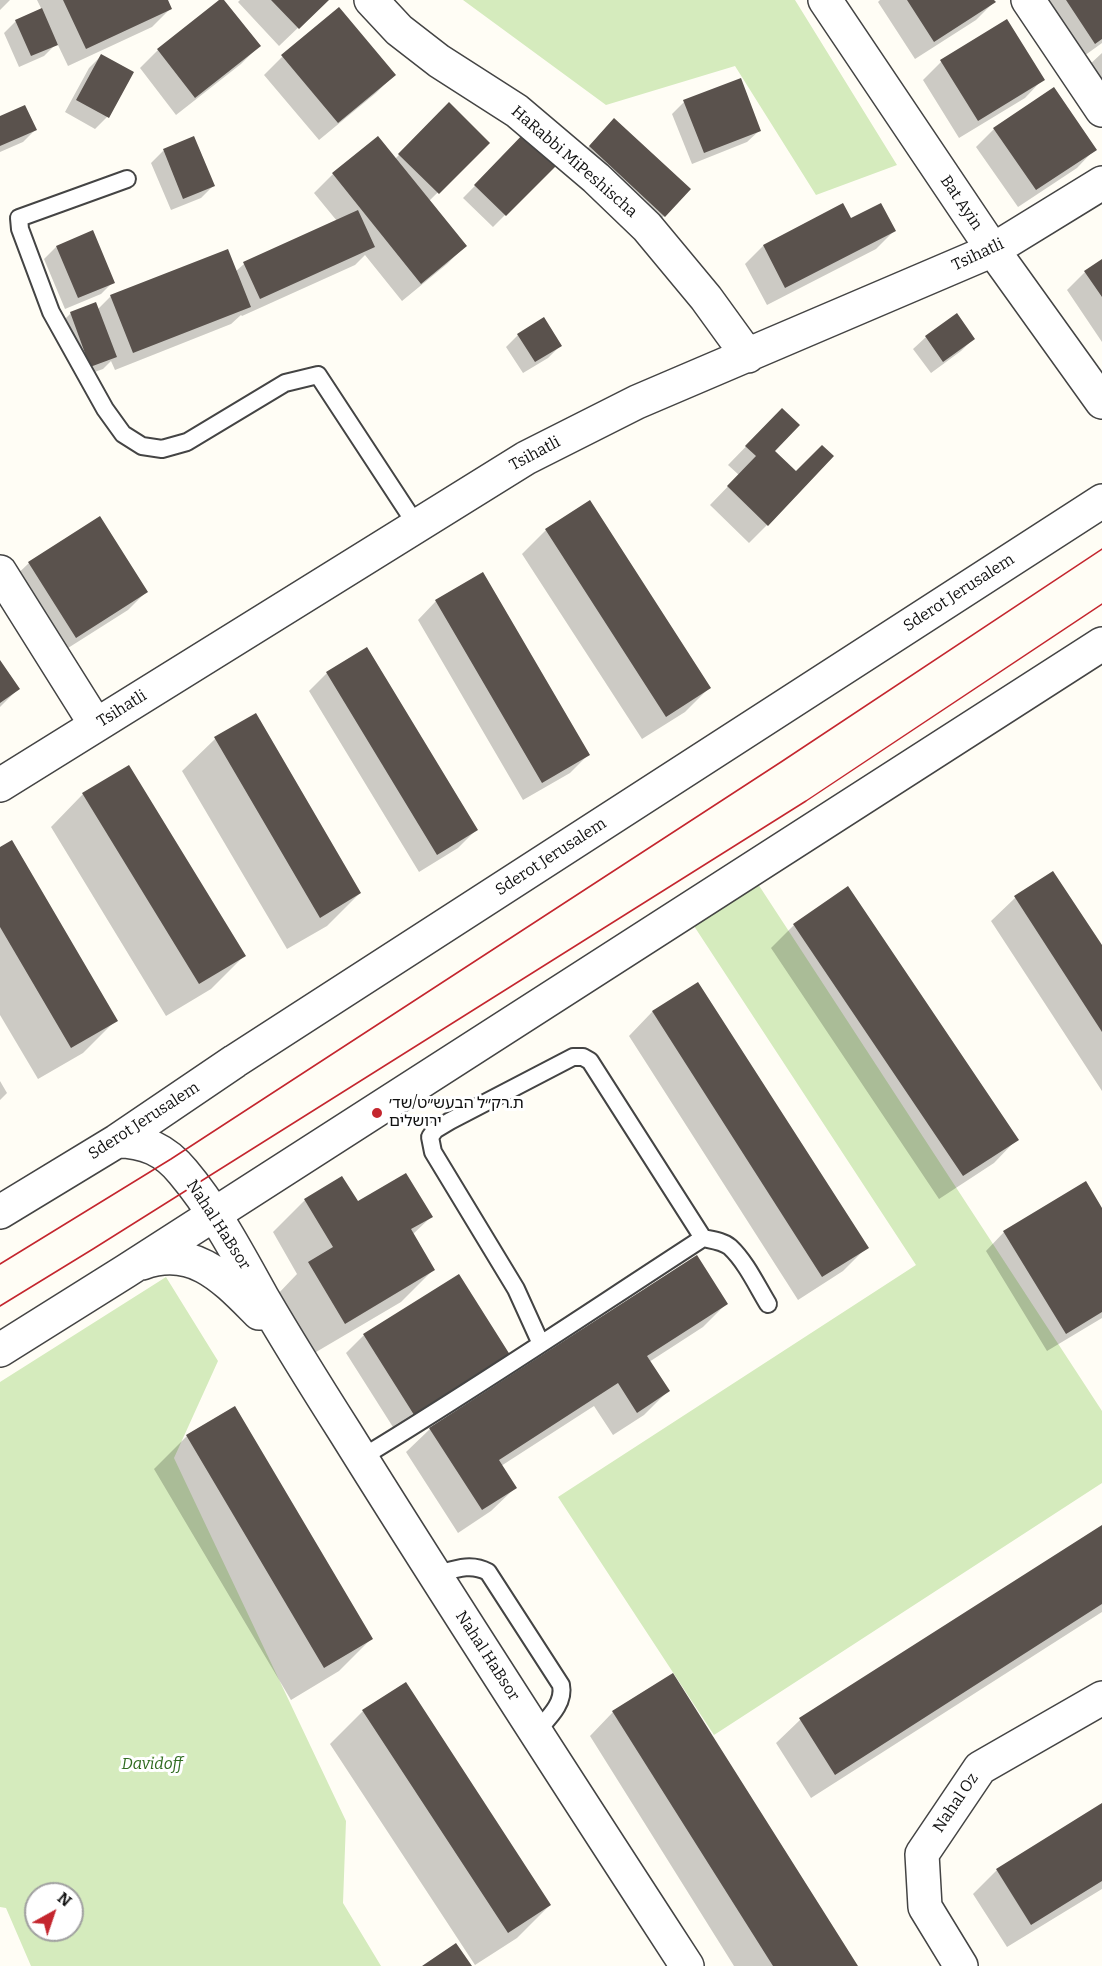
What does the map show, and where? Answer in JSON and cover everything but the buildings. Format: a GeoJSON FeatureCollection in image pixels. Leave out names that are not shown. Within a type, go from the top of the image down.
{"type":"FeatureCollection","features":[{"type":"Feature","properties":{"kind":"street","name":"HaRabbi MiPeshischa"},"geometry":{"type":"LineString","coordinates":[[371,0],[399,30],[439,61],[517,111],[604,186],[647,227],[706,298],[748,356]]}},
{"type":"Feature","properties":{"kind":"street","name":"Bat Ayin"},"geometry":{"type":"LineString","coordinates":[[825,0],[993,250],[1102,402]]}},
{"type":"Feature","properties":{"kind":"street"},"geometry":{"type":"LineString","coordinates":[[1028,0],[1102,110]]}},
{"type":"Feature","properties":{"kind":"street","name":"Tsihatli"},"geometry":{"type":"LineString","coordinates":[[0,785],[526,458],[638,402],[993,250],[1102,183]]}},
{"type":"Feature","properties":{"kind":"street","name":"Sderot Jerusalem"},"geometry":{"type":"LineString","coordinates":[[0,1212],[117,1141],[244,1055],[1102,501]]}},
{"type":"Feature","properties":{"kind":"street"},"geometry":{"type":"LineString","coordinates":[[0,572],[96,725]]}},
{"type":"Feature","properties":{"kind":"street"},"geometry":{"type":"LineString","coordinates":[[0,1350],[1102,644]]}},
{"type":"Feature","properties":{"kind":"street","name":"Nahal HaBsor"},"geometry":{"type":"LineString","coordinates":[[117,1141],[135,1141],[146,1144],[171,1158],[215,1214],[290,1345],[434,1575],[687,1966]]}},
{"type":"Feature","properties":{"kind":"street","name":"Nahal HaBsor"},"geometry":{"type":"LineString","coordinates":[[126,1271],[144,1262],[171,1256],[202,1265],[231,1286],[290,1345]]}},
{"type":"Feature","properties":{"kind":"street","name":"Nahal Oz"},"geometry":{"type":"LineString","coordinates":[[961,1966],[925,1907],[922,1854],[980,1768],[1102,1698]]}},
{"type":"Feature","properties":{"kind":"lane"},"geometry":{"type":"LineString","coordinates":[[127,179],[19,218],[20,230],[51,312],[105,409],[123,434],[142,446],[162,449],[186,442],[285,383],[318,375],[417,525]]}},
{"type":"Feature","properties":{"kind":"lane"},"geometry":{"type":"LineString","coordinates":[[541,1344],[516,1289],[433,1152],[430,1137],[435,1130],[450,1120],[573,1057],[583,1057],[590,1061],[703,1238]]}},
{"type":"Feature","properties":{"kind":"lane"},"geometry":{"type":"LineString","coordinates":[[361,1458],[703,1238],[729,1246],[768,1304]]}},
{"type":"Feature","properties":{"kind":"lane"},"geometry":{"type":"LineString","coordinates":[[434,1575],[469,1566],[479,1567],[488,1572],[561,1685],[563,1693],[560,1701],[536,1732]]}},
{"type":"Feature","properties":{"kind":"green space"},"geometry":{"type":"Polygon","coordinates":[[[463,0],[795,0],[897,165],[816,195],[735,66],[606,105],[463,0]]]}},
{"type":"Feature","properties":{"kind":"green space"},"geometry":{"type":"Polygon","coordinates":[[[758,884],[1102,1411],[1102,1483],[714,1735],[558,1497],[916,1265],[694,926],[758,884]]]}},
{"type":"Feature","properties":{"kind":"green space","name":"Davidoff"},"geometry":{"type":"Polygon","coordinates":[[[166,1277],[218,1361],[174,1458],[346,1821],[343,1903],[381,1966],[31,1966],[6,1908],[0,1907],[0,1382],[166,1277]]]}},
{"type":"Feature","properties":{"kind":"tram line"},"geometry":{"type":"LineString","coordinates":[[0,1264],[171,1159],[781,762],[1102,549]]}},
{"type":"Feature","properties":{"kind":"tram line"},"geometry":{"type":"LineString","coordinates":[[0,1306],[806,801],[1102,604]]}},
{"type":"Feature","properties":{"kind":"place","name":"ת.רק״ל הבעש״ט/שד׳ ירושלים"},"geometry":{"type":"Point","coordinates":[377,1113]}}]}
